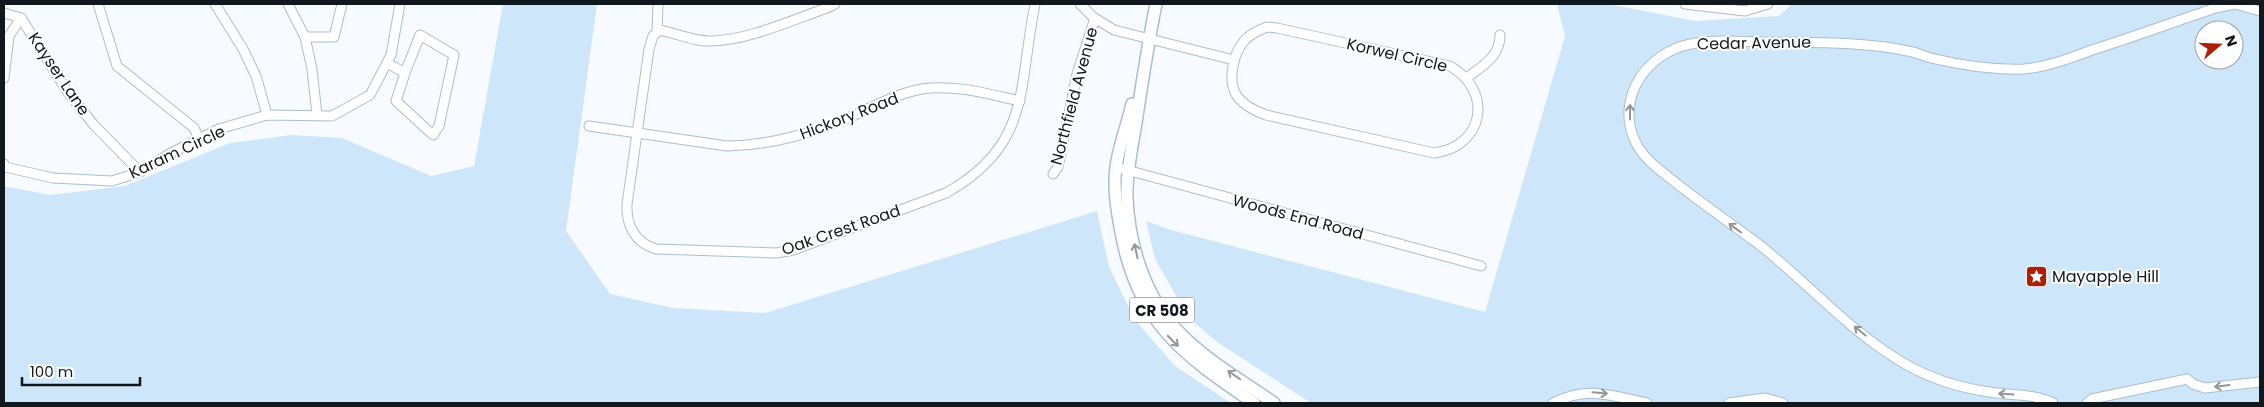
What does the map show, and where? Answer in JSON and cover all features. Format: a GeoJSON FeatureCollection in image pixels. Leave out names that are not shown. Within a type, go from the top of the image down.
{"type":"FeatureCollection","features":[{"type":"Feature","properties":{"kind":"main road","name":"CR 508"},"geometry":{"type":"LineString","coordinates":[[1156,4],[1128,170],[1127,199],[1136,255],[1145,281],[1161,309],[1176,329],[1198,350],[1274,403]]}},
{"type":"Feature","properties":{"kind":"main road","name":"CR 508"},"geometry":{"type":"LineString","coordinates":[[1149,40],[1116,166],[1117,211],[1125,254],[1135,286],[1162,330],[1196,363],[1254,403]]}},
{"type":"Feature","properties":{"kind":"street"},"geometry":{"type":"LineString","coordinates":[[98,4],[117,66],[194,128],[199,139]]}},
{"type":"Feature","properties":{"kind":"street"},"geometry":{"type":"LineString","coordinates":[[215,4],[243,49],[256,76],[267,115]]}},
{"type":"Feature","properties":{"kind":"street"},"geometry":{"type":"LineString","coordinates":[[288,4],[305,37],[312,69],[317,115]]}},
{"type":"Feature","properties":{"kind":"street"},"geometry":{"type":"LineString","coordinates":[[305,37],[334,37],[342,4]]}},
{"type":"Feature","properties":{"kind":"street","name":"Karam Circle"},"geometry":{"type":"LineString","coordinates":[[4,164],[5,166],[53,178],[112,181],[140,172],[219,129],[267,115],[332,116],[370,95],[391,55],[400,4]]}},
{"type":"Feature","properties":{"kind":"street","name":"Oak Crest Road"},"geometry":{"type":"LineString","coordinates":[[658,4],[657,32],[653,36],[649,49],[626,212],[629,225],[642,242],[656,250],[777,253],[793,250],[946,193],[966,182],[983,168],[1008,137],[1020,101],[1035,4]]}},
{"type":"Feature","properties":{"kind":"street"},"geometry":{"type":"LineString","coordinates":[[657,32],[659,30],[671,32],[692,40],[702,41],[733,39],[835,4]]}},
{"type":"Feature","properties":{"kind":"street"},"geometry":{"type":"LineString","coordinates":[[1080,4],[1095,18],[1114,30],[1234,60]]}},
{"type":"Feature","properties":{"kind":"street"},"geometry":{"type":"LineString","coordinates":[[1685,4],[1729,7],[1745,11],[1768,4]]}},
{"type":"Feature","properties":{"kind":"street","name":"Cedar Avenue"},"geometry":{"type":"LineString","coordinates":[[2053,403],[2040,396],[1994,393],[1951,384],[1929,376],[1904,363],[1869,339],[1762,248],[1705,206],[1652,163],[1635,141],[1630,122],[1629,106],[1637,83],[1650,64],[1663,54],[1692,44],[1836,43],[1908,51],[1972,66],[2026,69],[2062,60],[2215,8],[2235,4],[2260,11]]}},
{"type":"Feature","properties":{"kind":"street"},"geometry":{"type":"LineString","coordinates":[[4,13],[21,18],[9,36],[4,78]]}},
{"type":"Feature","properties":{"kind":"street","name":"Kayser Lane"},"geometry":{"type":"LineString","coordinates":[[21,18],[67,91],[94,125],[140,172]]}},
{"type":"Feature","properties":{"kind":"street","name":"Northfield Avenue"},"geometry":{"type":"LineString","coordinates":[[1053,174],[1058,167],[1077,74],[1095,18]]}},
{"type":"Feature","properties":{"kind":"street","name":"Korwel Circle"},"geometry":{"type":"LineString","coordinates":[[1277,28],[1450,66],[1467,78],[1476,94],[1478,113],[1467,138],[1452,149],[1434,153],[1254,111],[1236,95],[1233,84],[1234,60],[1245,40],[1256,31],[1277,28]]}},
{"type":"Feature","properties":{"kind":"street"},"geometry":{"type":"LineString","coordinates":[[1467,78],[1493,58],[1500,45],[1500,34]]}},
{"type":"Feature","properties":{"kind":"street"},"geometry":{"type":"LineString","coordinates":[[420,35],[454,55],[439,126],[433,134],[396,101],[405,73],[420,35]]}},
{"type":"Feature","properties":{"kind":"street"},"geometry":{"type":"LineString","coordinates":[[387,62],[405,73]]}},
{"type":"Feature","properties":{"kind":"street","name":"Hickory Road"},"geometry":{"type":"LineString","coordinates":[[589,126],[727,146],[749,146],[791,138],[824,128],[896,97],[921,89],[941,87],[966,89],[1020,101]]}},
{"type":"Feature","properties":{"kind":"street","name":"Woods End Road"},"geometry":{"type":"LineString","coordinates":[[1116,166],[1481,266]]}},
{"type":"Feature","properties":{"kind":"street"},"geometry":{"type":"LineString","coordinates":[[2087,403],[2092,399],[2187,379],[2193,384],[2205,388],[2260,382]]}},
{"type":"Feature","properties":{"kind":"street"},"geometry":{"type":"LineString","coordinates":[[1553,403],[1576,394],[1592,392],[1610,394],[1647,403]]}},
{"type":"Feature","properties":{"kind":"street"},"geometry":{"type":"LineString","coordinates":[[1729,403],[1765,398],[1783,403]]}},
{"type":"Feature","properties":{"kind":"shaded area"},"geometry":{"type":"Polygon","coordinates":[[[503,4],[597,4],[566,231],[610,294],[673,308],[765,313],[1097,211],[1109,267],[1135,320],[1175,366],[1231,403],[4,403],[4,186],[50,195],[125,186],[230,143],[292,135],[342,138],[431,176],[474,166],[503,4]]]}},
{"type":"Feature","properties":{"kind":"shaded area"},"geometry":{"type":"Polygon","coordinates":[[[1557,4],[1609,4],[1695,21],[1779,16],[1792,4],[2260,4],[2260,403],[1311,403],[1217,342],[1189,318],[1155,259],[1146,221],[1171,230],[1485,312],[1565,36],[1557,4]]]}},
{"type":"Feature","properties":{"kind":"place","name":"Mayapple Hill"},"geometry":{"type":"Point","coordinates":[2036,276]}}]}
